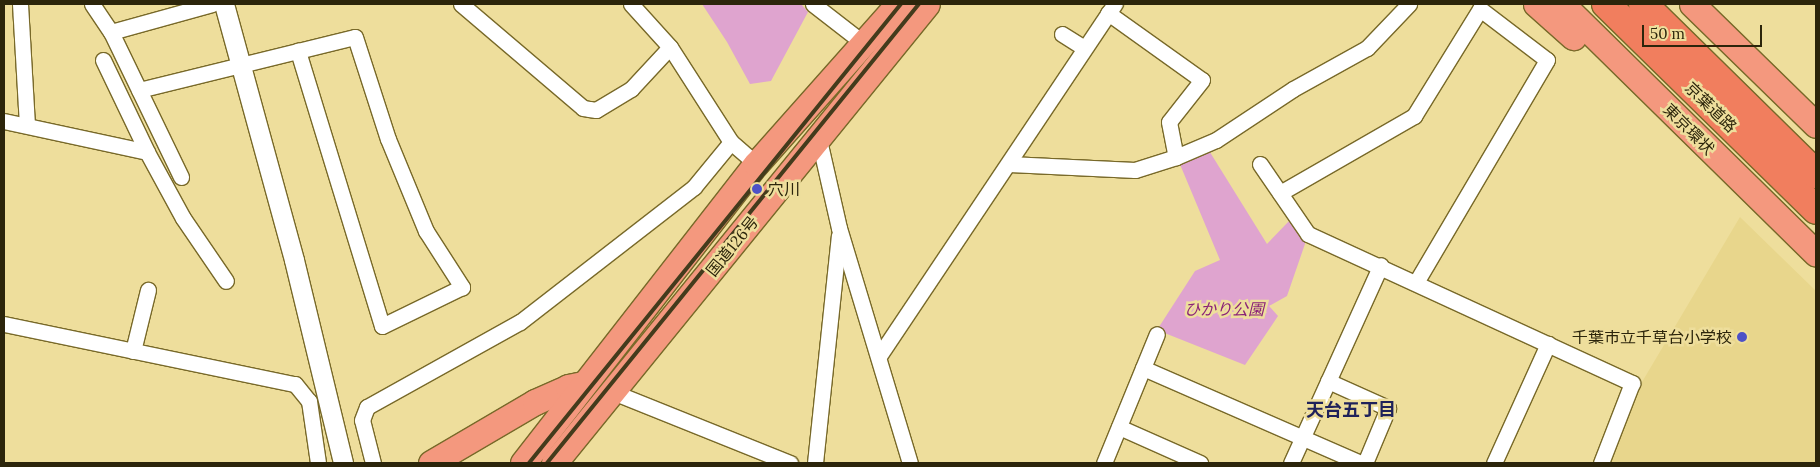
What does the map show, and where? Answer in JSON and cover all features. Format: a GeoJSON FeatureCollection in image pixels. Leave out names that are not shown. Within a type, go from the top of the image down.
{"type":"FeatureCollection","features":[{"type":"Feature","properties":{"kind":"highway","name":"国道126号"},"geometry":{"type":"LineString","coordinates":[[523,463],[756,164],[862,42],[898,4]]}},
{"type":"Feature","properties":{"kind":"highway","name":"国道126号"},"geometry":{"type":"LineString","coordinates":[[554,463],[819,140],[927,4]]}},
{"type":"Feature","properties":{"kind":"highway"},"geometry":{"type":"LineString","coordinates":[[1536,4],[1601,62],[1628,69]]}},
{"type":"Feature","properties":{"kind":"highway","name":"東京環状"},"geometry":{"type":"LineString","coordinates":[[1562,4],[1816,254]]}},
{"type":"Feature","properties":{"kind":"highway","name":"京葉道路"},"geometry":{"type":"LineString","coordinates":[[1606,4],[1816,210]]}},
{"type":"Feature","properties":{"kind":"highway","name":"京葉道路"},"geometry":{"type":"LineString","coordinates":[[1643,4],[1816,174]]}},
{"type":"Feature","properties":{"kind":"highway"},"geometry":{"type":"LineString","coordinates":[[1692,4],[1816,125]]}},
{"type":"Feature","properties":{"kind":"highway"},"geometry":{"type":"LineString","coordinates":[[431,463],[535,402],[583,384]]}},
{"type":"Feature","properties":{"kind":"street"},"geometry":{"type":"LineString","coordinates":[[20,4],[27,125]]}},
{"type":"Feature","properties":{"kind":"street"},"geometry":{"type":"LineString","coordinates":[[92,4],[111,32],[181,177]]}},
{"type":"Feature","properties":{"kind":"street"},"geometry":{"type":"LineString","coordinates":[[111,32],[212,4]]}},
{"type":"Feature","properties":{"kind":"street"},"geometry":{"type":"LineString","coordinates":[[224,4],[242,66],[343,463]]}},
{"type":"Feature","properties":{"kind":"street"},"geometry":{"type":"LineString","coordinates":[[461,4],[584,108],[596,110],[631,89],[670,47]]}},
{"type":"Feature","properties":{"kind":"street"},"geometry":{"type":"LineString","coordinates":[[631,4],[670,47],[731,142],[756,164]]}},
{"type":"Feature","properties":{"kind":"street"},"geometry":{"type":"LineString","coordinates":[[813,4],[862,42]]}},
{"type":"Feature","properties":{"kind":"street"},"geometry":{"type":"LineString","coordinates":[[1009,164],[1135,170],[1176,157],[1216,140],[1292,89],[1367,48],[1409,4]]}},
{"type":"Feature","properties":{"kind":"street"},"geometry":{"type":"LineString","coordinates":[[1280,193],[1414,116],[1481,6],[1547,60],[1417,282]]}},
{"type":"Feature","properties":{"kind":"street"},"geometry":{"type":"LineString","coordinates":[[879,356],[1112,8],[1202,80],[1169,122],[1176,157]]}},
{"type":"Feature","properties":{"kind":"street"},"geometry":{"type":"LineString","coordinates":[[1062,34],[1084,48]]}},
{"type":"Feature","properties":{"kind":"street"},"geometry":{"type":"LineString","coordinates":[[139,90],[355,37],[388,139],[426,231],[462,287],[382,326],[298,51]]}},
{"type":"Feature","properties":{"kind":"street"},"geometry":{"type":"LineString","coordinates":[[103,60],[147,152],[183,218],[226,281]]}},
{"type":"Feature","properties":{"kind":"street"},"geometry":{"type":"LineString","coordinates":[[4,121],[147,152]]}},
{"type":"Feature","properties":{"kind":"street"},"geometry":{"type":"LineString","coordinates":[[819,140],[839,228],[910,463]]}},
{"type":"Feature","properties":{"kind":"street"},"geometry":{"type":"LineString","coordinates":[[372,463],[362,420],[367,407],[520,322],[694,187],[731,142]]}},
{"type":"Feature","properties":{"kind":"street"},"geometry":{"type":"LineString","coordinates":[[1260,164],[1308,234],[1381,265],[1632,383],[1601,463]]}},
{"type":"Feature","properties":{"kind":"street"},"geometry":{"type":"LineString","coordinates":[[815,463],[839,228]]}},
{"type":"Feature","properties":{"kind":"street"},"geometry":{"type":"LineString","coordinates":[[1291,463],[1381,265]]}},
{"type":"Feature","properties":{"kind":"street"},"geometry":{"type":"LineString","coordinates":[[133,351],[148,290]]}},
{"type":"Feature","properties":{"kind":"street"},"geometry":{"type":"LineString","coordinates":[[4,324],[295,384],[309,400],[318,463]]}},
{"type":"Feature","properties":{"kind":"street"},"geometry":{"type":"LineString","coordinates":[[1104,463],[1157,334]]}},
{"type":"Feature","properties":{"kind":"street"},"geometry":{"type":"LineString","coordinates":[[1494,463],[1548,344]]}},
{"type":"Feature","properties":{"kind":"street"},"geometry":{"type":"LineString","coordinates":[[1143,368],[1360,463]]}},
{"type":"Feature","properties":{"kind":"street"},"geometry":{"type":"LineString","coordinates":[[1328,381],[1388,408],[1364,463]]}},
{"type":"Feature","properties":{"kind":"street"},"geometry":{"type":"LineString","coordinates":[[613,392],[790,463]]}},
{"type":"Feature","properties":{"kind":"street"},"geometry":{"type":"LineString","coordinates":[[1119,427],[1200,463]]}},
{"type":"Feature","properties":{"kind":"shaded area","name":"千葉市立千草台小学校"},"geometry":{"type":"Polygon","coordinates":[[[1740,217],[1816,291],[1816,463],[1608,463],[1642,382],[1740,217]]]}},
{"type":"Feature","properties":{"kind":"green space"},"geometry":{"type":"Polygon","coordinates":[[[702,4],[801,4],[808,12],[771,81],[750,84],[727,42],[702,4]]]}},
{"type":"Feature","properties":{"kind":"green space","name":"ひかり公園"},"geometry":{"type":"Polygon","coordinates":[[[1208,149],[1267,244],[1290,220],[1306,241],[1287,296],[1269,306],[1278,316],[1245,365],[1157,330],[1195,271],[1220,260],[1179,162],[1208,149]]]}},
{"type":"Feature","properties":{"kind":"railway"},"geometry":{"type":"LineString","coordinates":[[529,463],[901,4]]}},
{"type":"Feature","properties":{"kind":"railway"},"geometry":{"type":"LineString","coordinates":[[547,463],[919,4]]}},
{"type":"Feature","properties":{"kind":"place","name":"穴川"},"geometry":{"type":"Point","coordinates":[757,189]}},
{"type":"Feature","properties":{"kind":"place","name":"千葉市立千草台小学校"},"geometry":{"type":"Point","coordinates":[1742,337]}},
{"type":"Feature","properties":{"kind":"district","name":"天台五丁目"},"geometry":{"type":"Point","coordinates":[1351,410]}}]}
